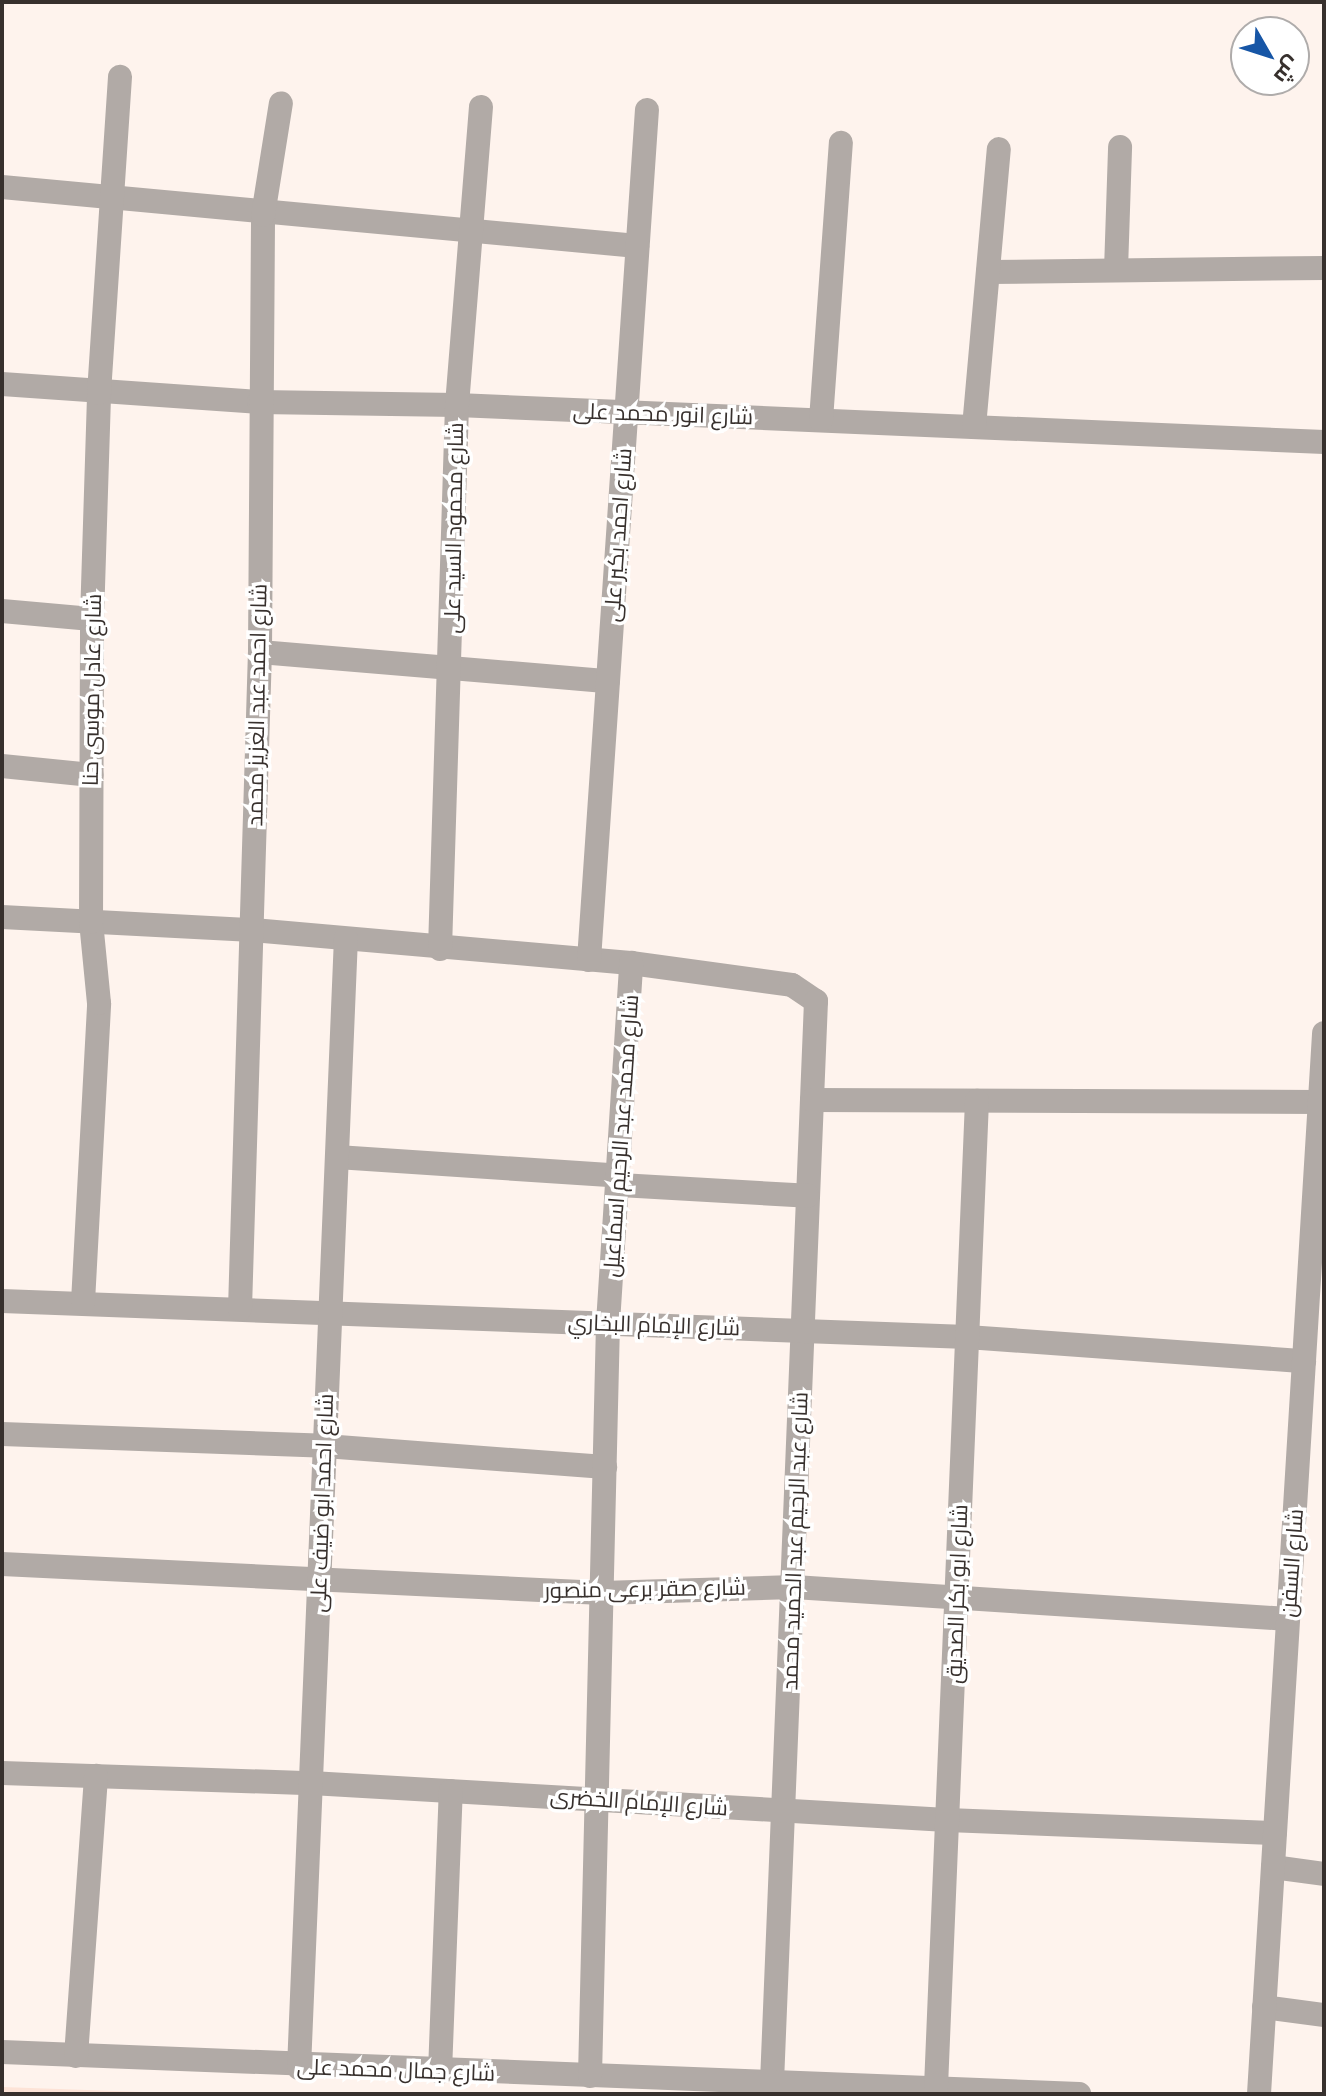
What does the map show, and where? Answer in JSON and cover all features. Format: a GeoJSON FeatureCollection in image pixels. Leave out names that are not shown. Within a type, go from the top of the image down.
{"type":"FeatureCollection","features":[{"type":"Feature","properties":{"kind":"street","name":"شارع عادل موسى حنا"},"geometry":{"type":"LineString","coordinates":[[83,1302],[99,1003],[91,922],[92,619],[99,393],[120,77]]}},
{"type":"Feature","properties":{"kind":"street","name":"شارع احمد عبد العزيز محمد"},"geometry":{"type":"LineString","coordinates":[[240,1309],[260,652],[259,402],[263,215],[281,103]]}},
{"type":"Feature","properties":{"kind":"street","name":"شارع محمود السيد على"},"geometry":{"type":"LineString","coordinates":[[440,949],[457,405],[481,107]]}},
{"type":"Feature","properties":{"kind":"street","name":"شارع احمد بكير على"},"geometry":{"type":"LineString","coordinates":[[589,960],[647,110]]}},
{"type":"Feature","properties":{"kind":"street"},"geometry":{"type":"LineString","coordinates":[[821,420],[841,143]]}},
{"type":"Feature","properties":{"kind":"street"},"geometry":{"type":"LineString","coordinates":[[1116,270],[1120,147]]}},
{"type":"Feature","properties":{"kind":"street"},"geometry":{"type":"LineString","coordinates":[[974,427],[999,149]]}},
{"type":"Feature","properties":{"kind":"street"},"geometry":{"type":"LineString","coordinates":[[2,187],[263,215],[637,246]]}},
{"type":"Feature","properties":{"kind":"street"},"geometry":{"type":"LineString","coordinates":[[988,272],[1324,268]]}},
{"type":"Feature","properties":{"kind":"street","name":"شارع انور محمد على"},"geometry":{"type":"LineString","coordinates":[[2,384],[259,402],[457,405],[1324,442]]}},
{"type":"Feature","properties":{"kind":"street"},"geometry":{"type":"LineString","coordinates":[[2,611],[92,619]]}},
{"type":"Feature","properties":{"kind":"street"},"geometry":{"type":"LineString","coordinates":[[260,652],[608,681]]}},
{"type":"Feature","properties":{"kind":"street"},"geometry":{"type":"LineString","coordinates":[[2,766],[92,775]]}},
{"type":"Feature","properties":{"kind":"street"},"geometry":{"type":"LineString","coordinates":[[2,917],[253,930],[440,949],[631,963]]}},
{"type":"Feature","properties":{"kind":"street","name":"شارع احمد ابو ضيف على"},"geometry":{"type":"LineString","coordinates":[[299,2068],[346,939]]}},
{"type":"Feature","properties":{"kind":"street","name":"شارع عبد الرحيم عبد الحميد محمد"},"geometry":{"type":"LineString","coordinates":[[631,963],[792,985],[816,1001],[772,2082]]}},
{"type":"Feature","properties":{"kind":"street","name":"شارع محمد عبد الرحيم اسماعيل"},"geometry":{"type":"LineString","coordinates":[[590,2076],[593,1799],[602,1593],[608,1323],[620,1180],[631,963]]}},
{"type":"Feature","properties":{"kind":"street","name":"شارع السفن"},"geometry":{"type":"LineString","coordinates":[[1259,2094],[1304,1361],[1317,1236],[1319,1102],[1324,1033]]}},
{"type":"Feature","properties":{"kind":"street"},"geometry":{"type":"LineString","coordinates":[[812,1100],[1319,1102]]}},
{"type":"Feature","properties":{"kind":"street","name":"شارع ابو بكر الصديق"},"geometry":{"type":"LineString","coordinates":[[936,2087],[977,1101]]}},
{"type":"Feature","properties":{"kind":"street"},"geometry":{"type":"LineString","coordinates":[[337,1157],[808,1196]]}},
{"type":"Feature","properties":{"kind":"street","name":"شارع الإمام البخاري"},"geometry":{"type":"LineString","coordinates":[[2,1301],[967,1337],[1304,1361]]}},
{"type":"Feature","properties":{"kind":"street"},"geometry":{"type":"LineString","coordinates":[[2,1434],[325,1446],[605,1467]]}},
{"type":"Feature","properties":{"kind":"street","name":"شارع صقر برعى منصور"},"geometry":{"type":"LineString","coordinates":[[2,1564],[602,1593],[794,1587],[1288,1619]]}},
{"type":"Feature","properties":{"kind":"street","name":"شارع الإمام الخضرى"},"geometry":{"type":"LineString","coordinates":[[2,1773],[311,1783],[947,1820],[1275,1833]]}},
{"type":"Feature","properties":{"kind":"street"},"geometry":{"type":"LineString","coordinates":[[76,2056],[96,1776]]}},
{"type":"Feature","properties":{"kind":"street"},"geometry":{"type":"LineString","coordinates":[[440,2072],[451,1791]]}},
{"type":"Feature","properties":{"kind":"street"},"geometry":{"type":"LineString","coordinates":[[1273,1867],[1324,1874]]}},
{"type":"Feature","properties":{"kind":"street"},"geometry":{"type":"LineString","coordinates":[[1264,2007],[1324,2015]]}},
{"type":"Feature","properties":{"kind":"street","name":"شارع جمال محمد على"},"geometry":{"type":"LineString","coordinates":[[2,2052],[299,2068],[1079,2094]]}},
{"type":"Feature","properties":{"kind":"shaded area"},"geometry":{"type":"Polygon","coordinates":[[[2,2087],[200,2094],[2,2094],[2,2087]]]}}]}
